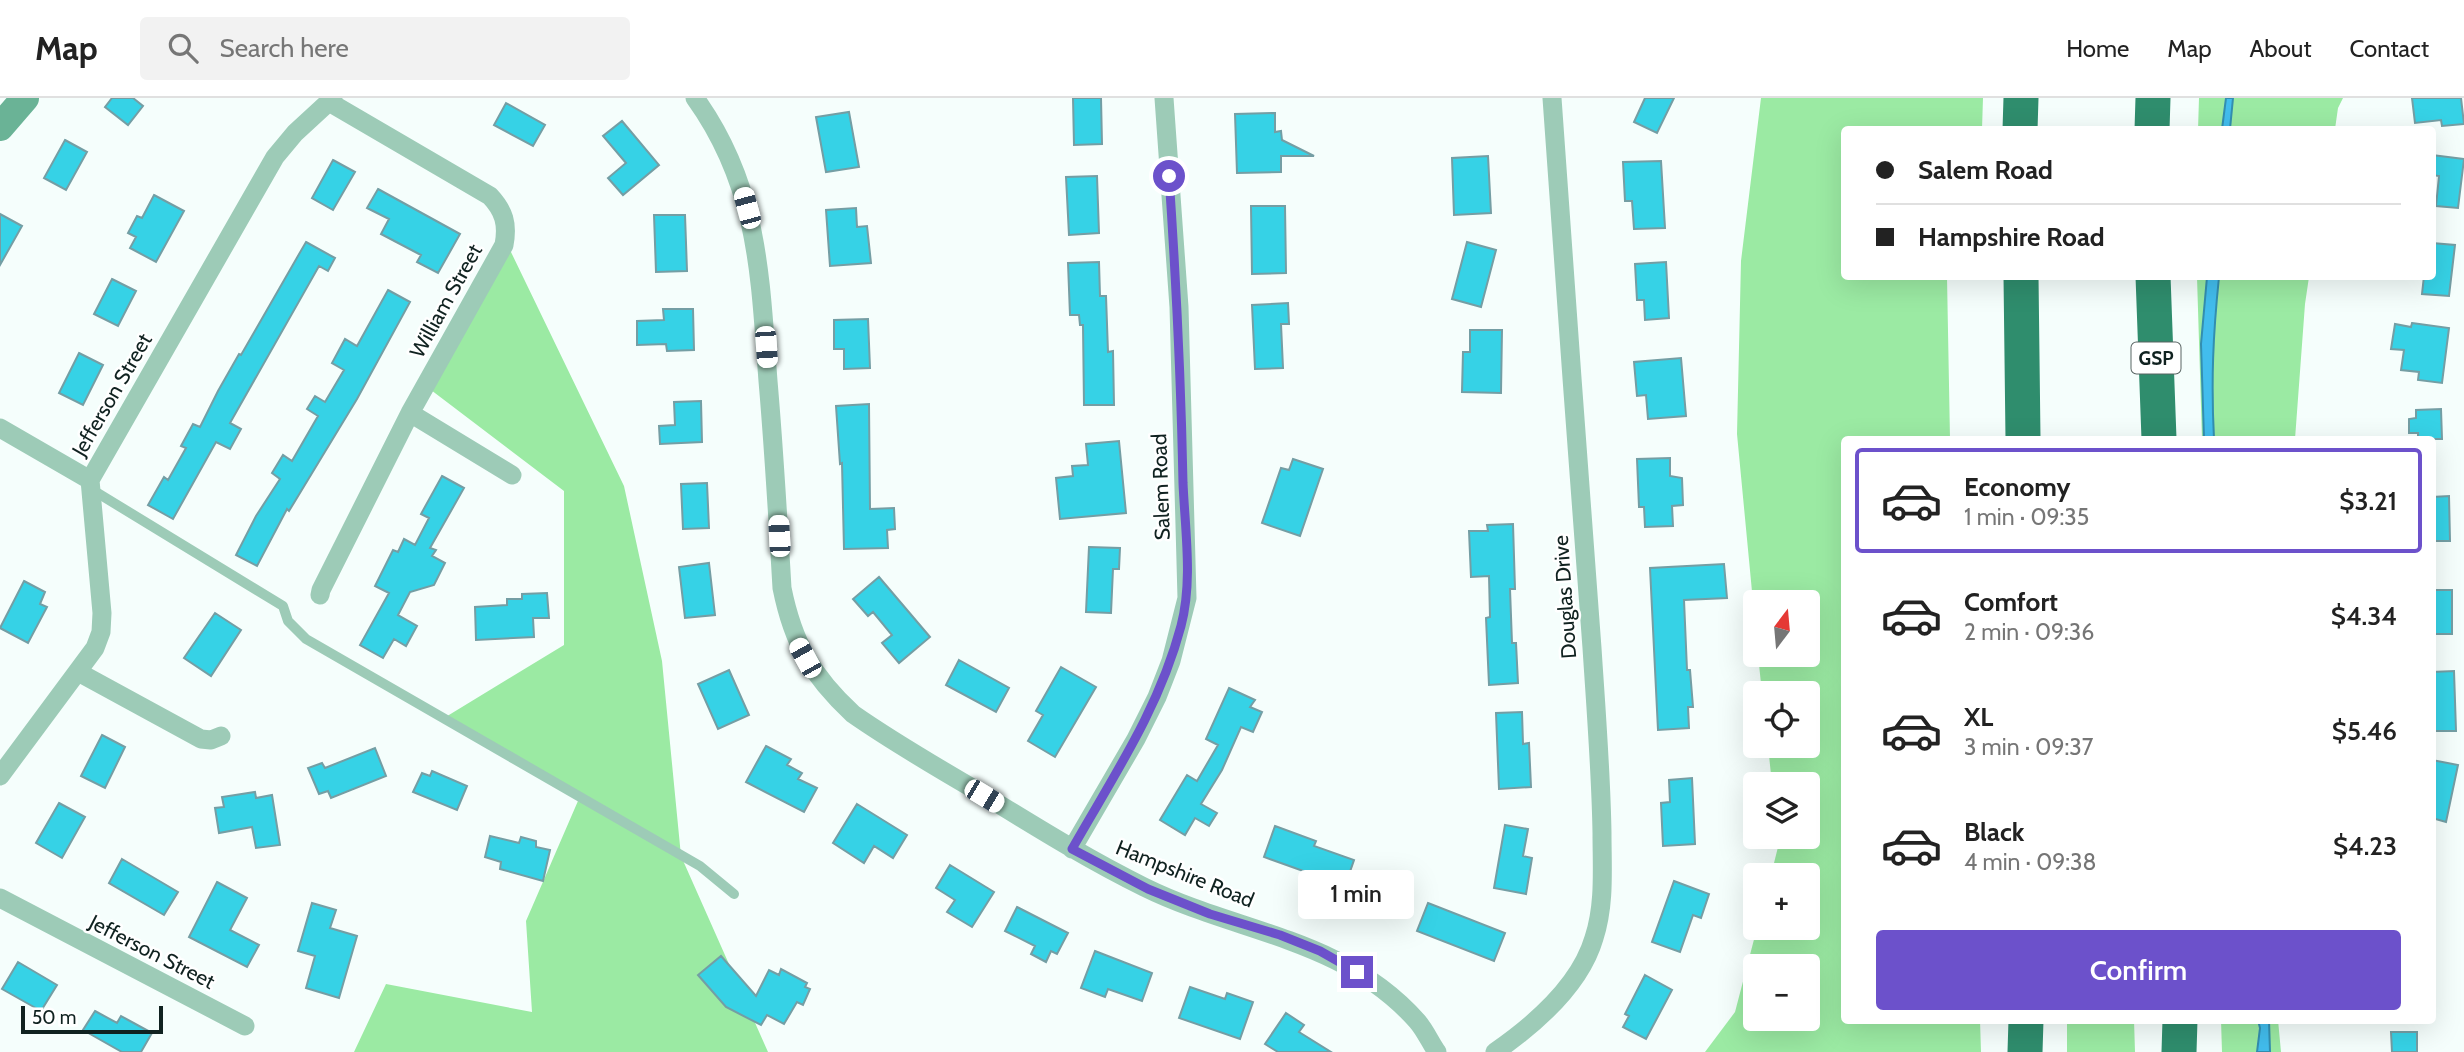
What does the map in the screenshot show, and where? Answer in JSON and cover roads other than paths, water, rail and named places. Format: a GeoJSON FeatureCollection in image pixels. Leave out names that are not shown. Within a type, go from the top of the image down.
{"type":"FeatureCollection","features":[{"type":"Feature","properties":{"kind":"highway"},"geometry":{"type":"LineString","coordinates":[[2020,126],[2021,98]]}},
{"type":"Feature","properties":{"kind":"highway"},"geometry":{"type":"LineString","coordinates":[[2152,126],[2153,98]]}},
{"type":"Feature","properties":{"kind":"highway"},"geometry":{"type":"LineString","coordinates":[[2021,280],[2023,436]]}},
{"type":"Feature","properties":{"kind":"highway","name":"GSP"},"geometry":{"type":"LineString","coordinates":[[2153,280],[2158,436]]}},
{"type":"Feature","properties":{"kind":"highway"},"geometry":{"type":"LineString","coordinates":[[2025,1052],[2026,1024]]}},
{"type":"Feature","properties":{"kind":"highway"},"geometry":{"type":"LineString","coordinates":[[2179,1052],[2180,1024]]}},
{"type":"Feature","properties":{"kind":"main road"},"geometry":{"type":"LineString","coordinates":[[0,127],[26,98]]}},
{"type":"Feature","properties":{"kind":"street","name":"Hampshire Road"},"geometry":{"type":"LineString","coordinates":[[695,98],[726,150],[741,186],[753,230],[765,333],[782,588],[798,645],[812,671],[853,714],[1072,849],[1148,889],[1210,914],[1280,935],[1320,951],[1357,972],[1391,997],[1417,1022],[1437,1052]]}},
{"type":"Feature","properties":{"kind":"street","name":"Salem Road"},"geometry":{"type":"LineString","coordinates":[[1072,849],[1136,739],[1157,697],[1171,661],[1186,598],[1179,307],[1164,98]]}},
{"type":"Feature","properties":{"kind":"street","name":"Douglas Drive"},"geometry":{"type":"LineString","coordinates":[[1494,1052],[1544,1011],[1566,989],[1582,966],[1594,941],[1603,892],[1601,771],[1552,98]]}},
{"type":"Feature","properties":{"kind":"street","name":"William Street"},"geometry":{"type":"LineString","coordinates":[[320,595],[410,413],[504,244],[506,232],[505,216],[490,196],[331,100]]}},
{"type":"Feature","properties":{"kind":"street","name":"Jefferson Street"},"geometry":{"type":"LineString","coordinates":[[0,776],[95,648],[100,632],[102,613],[90,485],[275,157],[295,133],[331,100]]}},
{"type":"Feature","properties":{"kind":"street"},"geometry":{"type":"LineString","coordinates":[[410,413],[512,475]]}},
{"type":"Feature","properties":{"kind":"street"},"geometry":{"type":"LineString","coordinates":[[0,428],[90,485]]}},
{"type":"Feature","properties":{"kind":"street"},"geometry":{"type":"LineString","coordinates":[[78,671],[201,739],[211,740],[221,736]]}},
{"type":"Feature","properties":{"kind":"street","name":"Jefferson Street"},"geometry":{"type":"LineString","coordinates":[[0,898],[245,1026]]}},
{"type":"Feature","properties":{"kind":"lane"},"geometry":{"type":"LineString","coordinates":[[90,485],[283,606],[288,621],[306,639],[700,866],[734,894]]}},
{"type":"Feature","properties":{"kind":"water"},"geometry":{"type":"Polygon","coordinates":[[[2226,98],[2233,98],[2230,126],[2222,126],[2226,98]]]}},
{"type":"Feature","properties":{"kind":"water"},"geometry":{"type":"Polygon","coordinates":[[[2207,280],[2219,280],[2213,358],[2214,436],[2204,436],[2201,344],[2207,280]]]}},
{"type":"Feature","properties":{"kind":"water"},"geometry":{"type":"Polygon","coordinates":[[[2259,1024],[2269,1024],[2270,1052],[2257,1052],[2259,1024]]]}}]}
